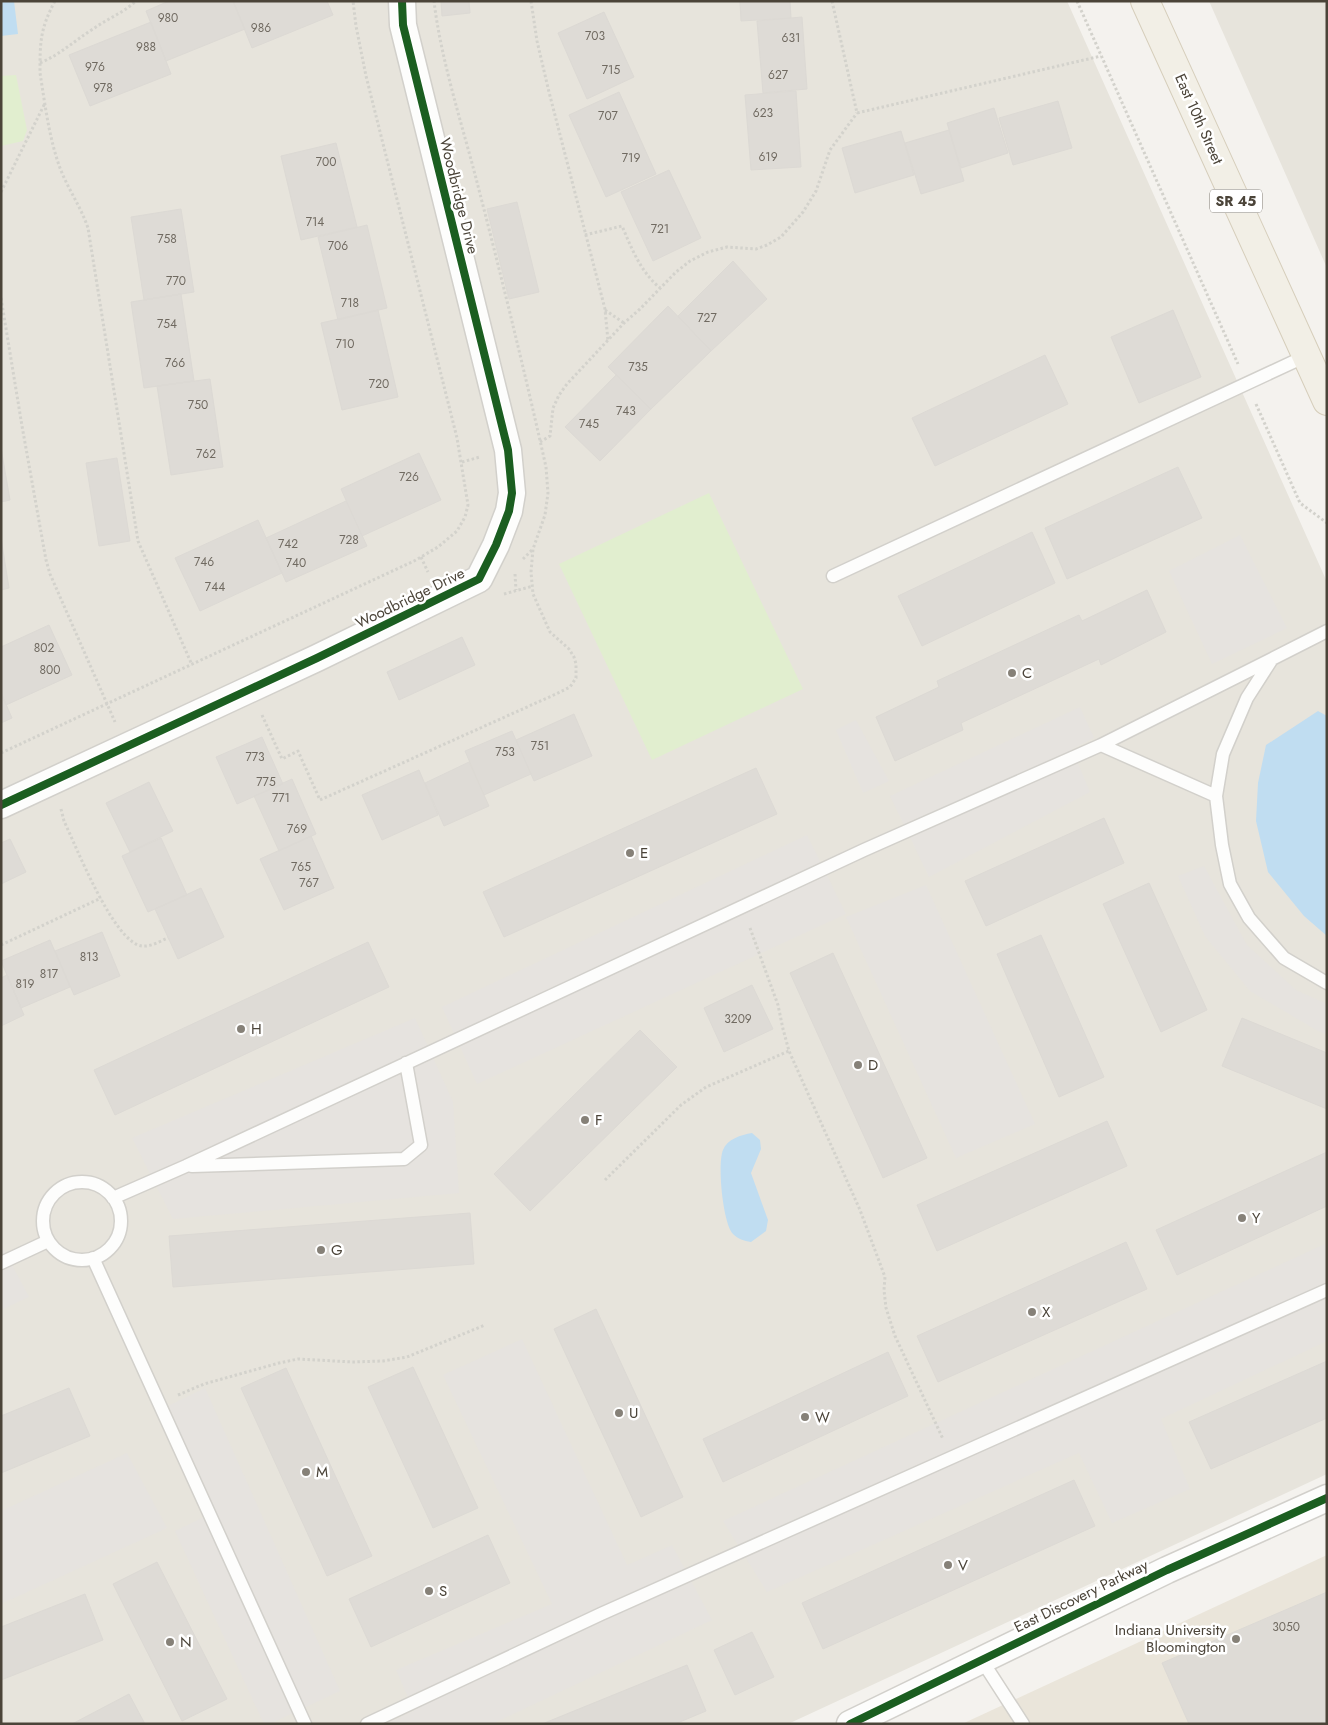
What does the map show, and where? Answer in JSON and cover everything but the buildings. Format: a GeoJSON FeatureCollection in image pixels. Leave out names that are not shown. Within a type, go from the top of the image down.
{"type":"FeatureCollection","features":[{"type":"Feature","properties":{"kind":"main road","name":"East 10th Street"},"geometry":{"type":"LineString","coordinates":[[1145,1],[1327,401]]}},
{"type":"Feature","properties":{"kind":"street","name":"Woodbridge Drive"},"geometry":{"type":"LineString","coordinates":[[1,804],[308,662],[479,579],[496,545],[509,511],[512,493],[512,476],[507,444],[403,25],[402,1]]}},
{"type":"Feature","properties":{"kind":"street","name":"East Discovery Parkway"},"geometry":{"type":"LineString","coordinates":[[850,1724],[1167,1570],[1327,1498]]}},
{"type":"Feature","properties":{"kind":"lane"},"geometry":{"type":"LineString","coordinates":[[833,576],[1306,356]]}},
{"type":"Feature","properties":{"kind":"lane"},"geometry":{"type":"LineString","coordinates":[[113,1198],[186,1166],[864,850],[1100,745],[1327,631]]}},
{"type":"Feature","properties":{"kind":"lane"},"geometry":{"type":"LineString","coordinates":[[1272,659],[1247,698],[1223,754],[1216,796],[1222,845],[1230,884],[1249,918],[1284,958],[1327,983]]}},
{"type":"Feature","properties":{"kind":"lane"},"geometry":{"type":"LineString","coordinates":[[1100,745],[1216,796]]}},
{"type":"Feature","properties":{"kind":"lane"},"geometry":{"type":"LineString","coordinates":[[186,1166],[404,1159],[421,1145],[406,1062]]}},
{"type":"Feature","properties":{"kind":"lane"},"geometry":{"type":"LineString","coordinates":[[78,1182],[91,1184],[103,1189],[113,1198],[120,1215],[120,1221],[118,1233],[113,1244],[105,1253],[94,1258],[80,1260],[68,1257],[56,1250],[48,1241],[43,1228],[43,1215],[47,1203],[55,1192],[66,1185],[78,1182]]}},
{"type":"Feature","properties":{"kind":"lane"},"geometry":{"type":"LineString","coordinates":[[1,1263],[48,1241]]}},
{"type":"Feature","properties":{"kind":"lane"},"geometry":{"type":"LineString","coordinates":[[94,1258],[304,1724]]}},
{"type":"Feature","properties":{"kind":"lane"},"geometry":{"type":"LineString","coordinates":[[367,1724],[610,1610],[1327,1290]]}},
{"type":"Feature","properties":{"kind":"lane"},"geometry":{"type":"LineString","coordinates":[[981,1659],[1023,1724]]}},
{"type":"Feature","properties":{"kind":"path"},"geometry":{"type":"LineString","coordinates":[[55,1],[44,23],[40,43],[40,73],[45,103],[58,161],[88,228],[138,541],[192,665]]}},
{"type":"Feature","properties":{"kind":"path"},"geometry":{"type":"LineString","coordinates":[[40,63],[63,52],[90,30],[129,8],[136,1]]}},
{"type":"Feature","properties":{"kind":"path"},"geometry":{"type":"LineString","coordinates":[[1,753],[414,562],[438,547],[457,531],[465,517],[468,505],[457,438],[366,76],[353,1]]}},
{"type":"Feature","properties":{"kind":"path"},"geometry":{"type":"LineString","coordinates":[[259,707],[282,759],[298,751],[320,800],[570,687],[576,678],[574,657],[569,649],[550,632],[533,594],[531,572],[533,549],[545,514],[548,493],[546,467],[436,22],[434,1]]}},
{"type":"Feature","properties":{"kind":"path"},"geometry":{"type":"LineString","coordinates":[[531,1],[545,75],[605,309],[608,341]]}},
{"type":"Feature","properties":{"kind":"path"},"geometry":{"type":"LineString","coordinates":[[832,1],[856,113]]}},
{"type":"Feature","properties":{"kind":"path"},"geometry":{"type":"LineString","coordinates":[[1077,1],[1300,503],[1327,523]]}},
{"type":"Feature","properties":{"kind":"path"},"geometry":{"type":"LineString","coordinates":[[540,441],[550,436],[553,408],[559,395],[624,323],[676,272],[690,261],[708,252],[727,247],[756,249],[781,237],[803,212],[816,191],[830,150],[856,113],[1102,56]]}},
{"type":"Feature","properties":{"kind":"path"},"geometry":{"type":"LineString","coordinates":[[1,192],[45,103]]}},
{"type":"Feature","properties":{"kind":"path"},"geometry":{"type":"LineString","coordinates":[[585,236],[622,226],[640,268],[660,288]]}},
{"type":"Feature","properties":{"kind":"path"},"geometry":{"type":"LineString","coordinates":[[1,298],[46,560],[50,574],[107,704]]}},
{"type":"Feature","properties":{"kind":"path"},"geometry":{"type":"LineString","coordinates":[[605,309],[624,323]]}},
{"type":"Feature","properties":{"kind":"path"},"geometry":{"type":"LineString","coordinates":[[516,590],[515,574],[519,565],[533,549]]}},
{"type":"Feature","properties":{"kind":"path"},"geometry":{"type":"LineString","coordinates":[[498,596],[533,586]]}},
{"type":"Feature","properties":{"kind":"path"},"geometry":{"type":"LineString","coordinates":[[61,806],[64,821],[100,898],[118,928],[134,943],[142,946],[151,945],[168,938]]}},
{"type":"Feature","properties":{"kind":"path"},"geometry":{"type":"LineString","coordinates":[[1,945],[100,898]]}},
{"type":"Feature","properties":{"kind":"path"},"geometry":{"type":"LineString","coordinates":[[742,907],[778,1005],[789,1051],[860,1210],[877,1254],[885,1277],[886,1308],[895,1336],[952,1458]]}},
{"type":"Feature","properties":{"kind":"path"},"geometry":{"type":"LineString","coordinates":[[605,1180],[681,1105],[706,1087],[789,1051]]}},
{"type":"Feature","properties":{"kind":"path"},"geometry":{"type":"LineString","coordinates":[[159,1402],[204,1384],[289,1361],[319,1359],[353,1362],[383,1361],[407,1357],[485,1325]]}},
{"type":"Feature","properties":{"kind":"shaded area"},"geometry":{"type":"Polygon","coordinates":[[[1,1],[1067,1],[1327,582],[1327,1474],[788,1724],[1,1724],[1,1]]]}},
{"type":"Feature","properties":{"kind":"shaded area"},"geometry":{"type":"Polygon","coordinates":[[[1209,1],[1327,1],[1327,268],[1209,1]]]}},
{"type":"Feature","properties":{"kind":"shaded area"},"geometry":{"type":"Polygon","coordinates":[[[1240,535],[1287,628],[1212,664],[1169,571],[1240,535]]]}},
{"type":"Feature","properties":{"kind":"shaded area"},"geometry":{"type":"Polygon","coordinates":[[[1080,707],[1094,738],[1072,749],[1090,792],[929,877],[890,796],[1080,707]]]}},
{"type":"Feature","properties":{"kind":"shaded area"},"geometry":{"type":"Polygon","coordinates":[[[856,720],[889,781],[863,793],[836,730],[856,720]]]}},
{"type":"Feature","properties":{"kind":"shaded area"},"geometry":{"type":"Polygon","coordinates":[[[807,835],[846,914],[477,1084],[442,1007],[807,835]]]}},
{"type":"Feature","properties":{"kind":"shaded area"},"geometry":{"type":"Polygon","coordinates":[[[1204,866],[1247,945],[1296,990],[1327,1004],[1327,1035],[1250,991],[1205,936],[1178,876],[1204,866]]]}},
{"type":"Feature","properties":{"kind":"shaded area"},"geometry":{"type":"Polygon","coordinates":[[[926,885],[1035,1124],[956,1158],[846,917],[926,885]]]}},
{"type":"Feature","properties":{"kind":"shaded area"},"geometry":{"type":"Polygon","coordinates":[[[415,1018],[453,1102],[459,1193],[173,1219],[132,1138],[415,1018]]]}},
{"type":"Feature","properties":{"kind":"shaded area"},"geometry":{"type":"Polygon","coordinates":[[[1327,1243],[1327,1341],[1161,1419],[1190,1489],[1112,1523],[1079,1453],[767,1592],[723,1521],[1327,1243]]]}},
{"type":"Feature","properties":{"kind":"shaded area"},"geometry":{"type":"Polygon","coordinates":[[[1,1244],[29,1297],[1,1310],[1,1244]]]}},
{"type":"Feature","properties":{"kind":"shaded area"},"geometry":{"type":"Polygon","coordinates":[[[522,1339],[627,1565],[672,1545],[712,1620],[492,1724],[385,1724],[414,1711],[396,1670],[552,1604],[443,1375],[522,1339]]]}},
{"type":"Feature","properties":{"kind":"shaded area"},"geometry":{"type":"Polygon","coordinates":[[[205,1388],[340,1691],[270,1724],[264,1724],[175,1531],[216,1511],[168,1406],[205,1388]]]}},
{"type":"Feature","properties":{"kind":"shaded area"},"geometry":{"type":"Polygon","coordinates":[[[127,1453],[167,1528],[1,1604],[1,1511],[127,1453]]]}},
{"type":"Feature","properties":{"kind":"shaded area","name":"Indiana University Bloomington"},"geometry":{"type":"Polygon","coordinates":[[[1327,1555],[1327,1724],[962,1724],[1327,1555]]]}},
{"type":"Feature","properties":{"kind":"green space"},"geometry":{"type":"Polygon","coordinates":[[[16,75],[27,130],[23,141],[1,146],[1,76],[16,75]]]}},
{"type":"Feature","properties":{"kind":"green space"},"geometry":{"type":"Polygon","coordinates":[[[709,493],[803,689],[652,760],[559,564],[709,493]]]}},
{"type":"Feature","properties":{"kind":"water"},"geometry":{"type":"Polygon","coordinates":[[[1,1],[14,1],[18,34],[1,36],[1,1]]]}},
{"type":"Feature","properties":{"kind":"water"},"geometry":{"type":"Polygon","coordinates":[[[1318,711],[1327,716],[1327,936],[1304,916],[1268,872],[1256,821],[1258,783],[1266,745],[1318,711]]]}},
{"type":"Feature","properties":{"kind":"water"},"geometry":{"type":"Polygon","coordinates":[[[752,1133],[760,1140],[761,1149],[751,1173],[768,1220],[766,1231],[751,1242],[737,1237],[729,1228],[722,1194],[721,1157],[725,1146],[731,1140],[752,1133]]]}},
{"type":"Feature","properties":{"kind":"cycle path"},"geometry":{"type":"LineString","coordinates":[[1,805],[317,658],[479,579],[496,545],[509,511],[512,493],[508,450],[403,25],[402,1]]}},
{"type":"Feature","properties":{"kind":"cycle path"},"geometry":{"type":"LineString","coordinates":[[850,1724],[1167,1570],[1327,1498]]}},
{"type":"Feature","properties":{"kind":"place","name":"C"},"geometry":{"type":"Point","coordinates":[1012,673]}},
{"type":"Feature","properties":{"kind":"place","name":"E"},"geometry":{"type":"Point","coordinates":[630,853]}},
{"type":"Feature","properties":{"kind":"place","name":"H"},"geometry":{"type":"Point","coordinates":[241,1029]}},
{"type":"Feature","properties":{"kind":"place","name":"D"},"geometry":{"type":"Point","coordinates":[858,1065]}},
{"type":"Feature","properties":{"kind":"place","name":"F"},"geometry":{"type":"Point","coordinates":[585,1120]}},
{"type":"Feature","properties":{"kind":"place","name":"Y"},"geometry":{"type":"Point","coordinates":[1242,1218]}},
{"type":"Feature","properties":{"kind":"place","name":"G"},"geometry":{"type":"Point","coordinates":[321,1250]}},
{"type":"Feature","properties":{"kind":"place","name":"X"},"geometry":{"type":"Point","coordinates":[1032,1312]}},
{"type":"Feature","properties":{"kind":"place","name":"U"},"geometry":{"type":"Point","coordinates":[619,1413]}},
{"type":"Feature","properties":{"kind":"place","name":"W"},"geometry":{"type":"Point","coordinates":[805,1417]}},
{"type":"Feature","properties":{"kind":"place","name":"M"},"geometry":{"type":"Point","coordinates":[306,1472]}},
{"type":"Feature","properties":{"kind":"place","name":"V"},"geometry":{"type":"Point","coordinates":[948,1565]}},
{"type":"Feature","properties":{"kind":"place","name":"S"},"geometry":{"type":"Point","coordinates":[429,1591]}},
{"type":"Feature","properties":{"kind":"place","name":"Indiana University Bloomington"},"geometry":{"type":"Point","coordinates":[1236,1639]}},
{"type":"Feature","properties":{"kind":"place","name":"N"},"geometry":{"type":"Point","coordinates":[170,1642]}}]}
